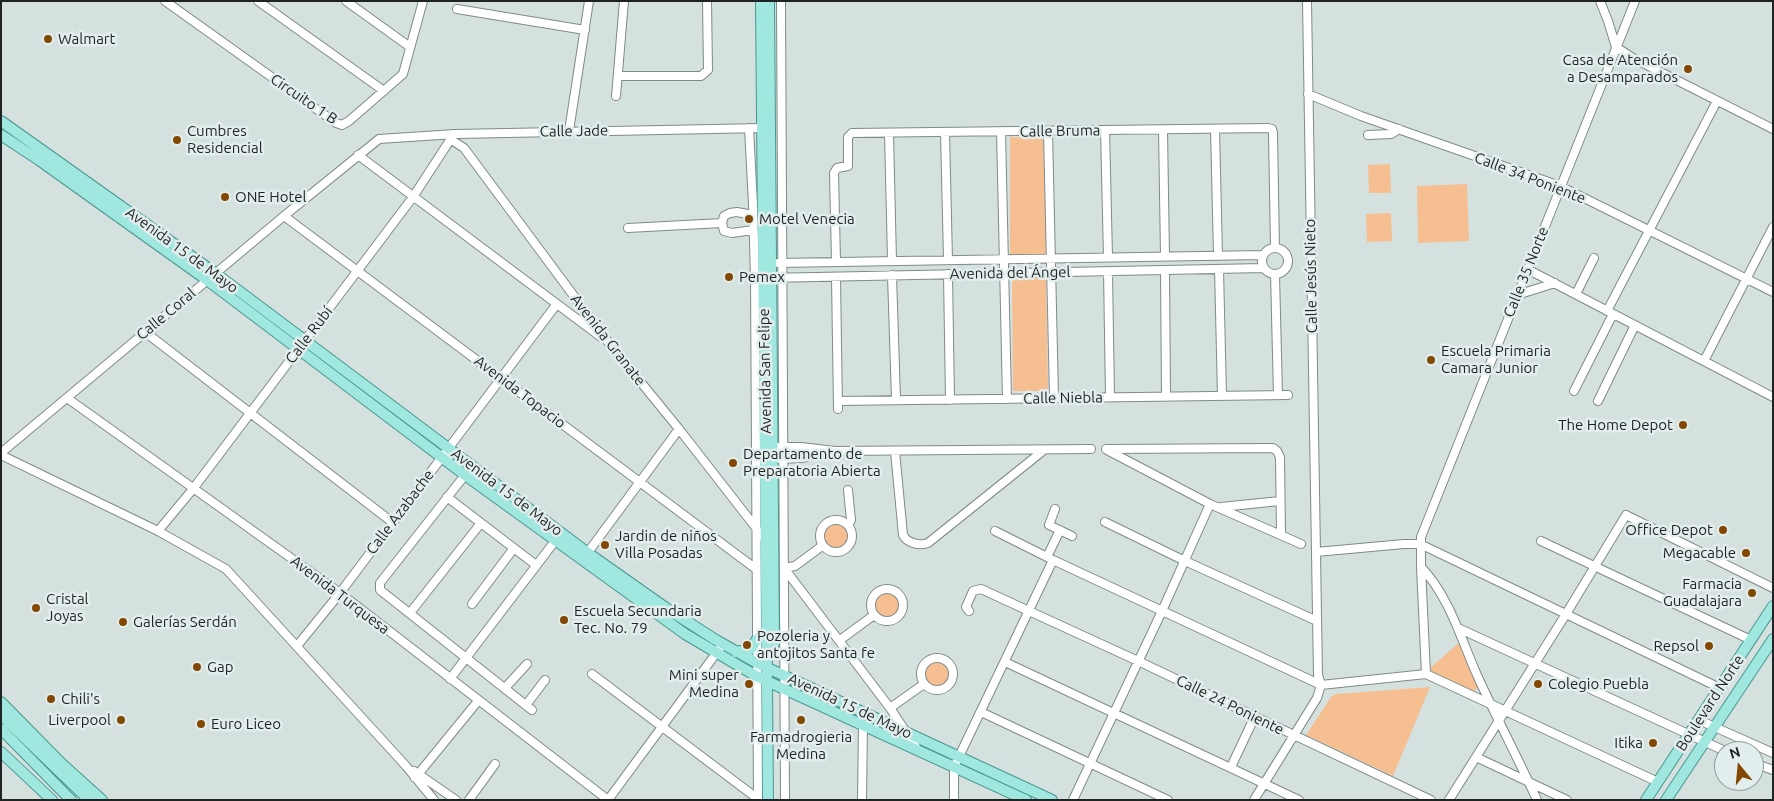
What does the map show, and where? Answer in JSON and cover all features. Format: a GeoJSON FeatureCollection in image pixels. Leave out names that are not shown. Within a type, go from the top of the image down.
{"type":"FeatureCollection","features":[{"type":"Feature","properties":{"kind":"main road","name":"Avenida San Felipe"},"geometry":{"type":"LineString","coordinates":[[761,1],[766,128],[757,226],[763,263]]}},
{"type":"Feature","properties":{"kind":"main road","name":"Avenida San Felipe"},"geometry":{"type":"LineString","coordinates":[[766,667],[773,551],[774,460],[763,278],[770,43],[769,1]]}},
{"type":"Feature","properties":{"kind":"main road","name":"Avenida 15 de Mayo"},"geometry":{"type":"LineString","coordinates":[[1,121],[42,156],[211,277],[305,341],[449,448],[685,634],[716,654],[771,683],[1026,800]]}},
{"type":"Feature","properties":{"kind":"main road","name":"Avenida 15 de Mayo"},"geometry":{"type":"LineString","coordinates":[[1,135],[42,156]]}},
{"type":"Feature","properties":{"kind":"main road","name":"Avenida 15 de Mayo"},"geometry":{"type":"LineString","coordinates":[[211,277],[298,349],[555,541],[585,557],[736,652],[1052,800]]}},
{"type":"Feature","properties":{"kind":"main road","name":"Avenida San Felipe"},"geometry":{"type":"LineString","coordinates":[[774,460],[766,541],[766,667],[771,683],[775,800]]}},
{"type":"Feature","properties":{"kind":"main road","name":"Boulevard Norte"},"geometry":{"type":"LineString","coordinates":[[1646,800],[1773,606]]}},
{"type":"Feature","properties":{"kind":"main road"},"geometry":{"type":"LineString","coordinates":[[736,652],[750,649],[757,639]]}},
{"type":"Feature","properties":{"kind":"main road","name":"Boulevard Norte"},"geometry":{"type":"LineString","coordinates":[[1666,800],[1773,639]]}},
{"type":"Feature","properties":{"kind":"main road","name":"Avenida San Felipe"},"geometry":{"type":"LineString","coordinates":[[768,800],[771,683]]}},
{"type":"Feature","properties":{"kind":"main road"},"geometry":{"type":"LineString","coordinates":[[1,702],[62,764],[102,800]]}},
{"type":"Feature","properties":{"kind":"main road"},"geometry":{"type":"LineString","coordinates":[[1,715],[89,800]]}},
{"type":"Feature","properties":{"kind":"main road"},"geometry":{"type":"LineString","coordinates":[[1,730],[72,800]]}},
{"type":"Feature","properties":{"kind":"main road"},"geometry":{"type":"LineString","coordinates":[[1,752],[52,800]]}},
{"type":"Feature","properties":{"kind":"main road"},"geometry":{"type":"LineString","coordinates":[[44,792],[53,782]]}},
{"type":"Feature","properties":{"kind":"street"},"geometry":{"type":"LineString","coordinates":[[258,1],[384,90]]}},
{"type":"Feature","properties":{"kind":"street"},"geometry":{"type":"LineString","coordinates":[[346,1],[410,47]]}},
{"type":"Feature","properties":{"kind":"street","name":"Circuito 1 B"},"geometry":{"type":"LineString","coordinates":[[170,3],[336,123],[342,125],[402,74],[423,1]]}},
{"type":"Feature","properties":{"kind":"street"},"geometry":{"type":"LineString","coordinates":[[569,132],[589,1]]}},
{"type":"Feature","properties":{"kind":"street"},"geometry":{"type":"LineString","coordinates":[[616,96],[624,1]]}},
{"type":"Feature","properties":{"kind":"street"},"geometry":{"type":"LineString","coordinates":[[618,76],[701,76],[705,74],[708,70],[708,1]]}},
{"type":"Feature","properties":{"kind":"street","name":"Avenida San Felipe"},"geometry":{"type":"LineString","coordinates":[[771,683],[784,676],[784,568],[774,460],[782,278],[781,1]]}},
{"type":"Feature","properties":{"kind":"street","name":"Calle Jesús Nieto"},"geometry":{"type":"LineString","coordinates":[[1307,1],[1318,675],[1321,686]]}},
{"type":"Feature","properties":{"kind":"street"},"geometry":{"type":"LineString","coordinates":[[1600,1],[1616,47],[1633,58],[1773,129]]}},
{"type":"Feature","properties":{"kind":"street","name":"Calle 35 Norte"},"geometry":{"type":"LineString","coordinates":[[1420,544],[1424,529],[1635,1]]}},
{"type":"Feature","properties":{"kind":"street"},"geometry":{"type":"LineString","coordinates":[[457,9],[585,30]]}},
{"type":"Feature","properties":{"kind":"street"},"geometry":{"type":"LineString","coordinates":[[770,43],[781,43]]}},
{"type":"Feature","properties":{"kind":"street","name":"Calle 34 Poniente"},"geometry":{"type":"LineString","coordinates":[[1308,94],[1361,116],[1560,186],[1773,292]]}},
{"type":"Feature","properties":{"kind":"street"},"geometry":{"type":"LineString","coordinates":[[1574,391],[1649,230],[1717,101]]}},
{"type":"Feature","properties":{"kind":"street","name":"Avenida San Felipe"},"geometry":{"type":"LineString","coordinates":[[749,128],[753,215],[757,226]]}},
{"type":"Feature","properties":{"kind":"street","name":"Calle Jade"},"geometry":{"type":"LineString","coordinates":[[379,139],[569,132],[766,128]]}},
{"type":"Feature","properties":{"kind":"street"},"geometry":{"type":"LineString","coordinates":[[1215,129],[1218,255]]}},
{"type":"Feature","properties":{"kind":"street","name":"Calle Bruma"},"geometry":{"type":"LineString","coordinates":[[836,262],[834,173],[837,168],[848,166],[849,134],[1272,129],[1275,248]]}},
{"type":"Feature","properties":{"kind":"street"},"geometry":{"type":"LineString","coordinates":[[1368,135],[1391,134],[1399,129]]}},
{"type":"Feature","properties":{"kind":"street"},"geometry":{"type":"LineString","coordinates":[[1105,130],[1108,257]]}},
{"type":"Feature","properties":{"kind":"street"},"geometry":{"type":"LineString","coordinates":[[1163,130],[1165,256]]}},
{"type":"Feature","properties":{"kind":"street"},"geometry":{"type":"LineString","coordinates":[[1048,131],[1054,398]]}},
{"type":"Feature","properties":{"kind":"street"},"geometry":{"type":"LineString","coordinates":[[946,132],[948,260]]}},
{"type":"Feature","properties":{"kind":"street"},"geometry":{"type":"LineString","coordinates":[[1000,132],[1007,399]]}},
{"type":"Feature","properties":{"kind":"street"},"geometry":{"type":"LineString","coordinates":[[889,133],[892,261]]}},
{"type":"Feature","properties":{"kind":"street","name":"Calle Rubí"},"geometry":{"type":"LineString","coordinates":[[158,531],[193,489],[358,271],[413,197],[453,136]]}},
{"type":"Feature","properties":{"kind":"street","name":"Avenida Granate"},"geometry":{"type":"LineString","coordinates":[[453,136],[464,148],[608,342],[757,528],[784,568],[890,708],[918,750]]}},
{"type":"Feature","properties":{"kind":"street","name":"Calle Coral"},"geometry":{"type":"LineString","coordinates":[[1,454],[284,216],[379,139]]}},
{"type":"Feature","properties":{"kind":"street"},"geometry":{"type":"LineString","coordinates":[[358,155],[556,305],[608,342]]}},
{"type":"Feature","properties":{"kind":"street"},"geometry":{"type":"LineString","coordinates":[[753,215],[730,212],[724,216],[722,223],[724,230],[732,233],[757,226]]}},
{"type":"Feature","properties":{"kind":"street","name":"Avenida Topacio"},"geometry":{"type":"LineString","coordinates":[[284,216],[756,569]]}},
{"type":"Feature","properties":{"kind":"street"},"geometry":{"type":"LineString","coordinates":[[628,228],[722,223]]}},
{"type":"Feature","properties":{"kind":"street"},"geometry":{"type":"LineString","coordinates":[[1704,361],[1773,227]]}},
{"type":"Feature","properties":{"kind":"street"},"geometry":{"type":"LineString","coordinates":[[1275,248],[1285,252],[1288,259],[1284,271],[1275,274],[1264,268],[1262,261],[1264,254],[1269,249],[1275,248]]}},
{"type":"Feature","properties":{"kind":"street","name":"Avenida del Ángel"},"geometry":{"type":"LineString","coordinates":[[763,263],[1264,254]]}},
{"type":"Feature","properties":{"kind":"street"},"geometry":{"type":"LineString","coordinates":[[1576,294],[1594,258]]}},
{"type":"Feature","properties":{"kind":"street","name":"Avenida del Ángel"},"geometry":{"type":"LineString","coordinates":[[763,278],[1264,268]]}},
{"type":"Feature","properties":{"kind":"street"},"geometry":{"type":"LineString","coordinates":[[1219,269],[1222,396]]}},
{"type":"Feature","properties":{"kind":"street"},"geometry":{"type":"LineString","coordinates":[[1527,269],[1773,397]]}},
{"type":"Feature","properties":{"kind":"street"},"geometry":{"type":"LineString","coordinates":[[1165,270],[1166,397]]}},
{"type":"Feature","properties":{"kind":"street"},"geometry":{"type":"LineString","coordinates":[[1108,271],[1110,397]]}},
{"type":"Feature","properties":{"kind":"street"},"geometry":{"type":"LineString","coordinates":[[948,274],[950,400]]}},
{"type":"Feature","properties":{"kind":"street"},"geometry":{"type":"LineString","coordinates":[[1275,274],[1278,395]]}},
{"type":"Feature","properties":{"kind":"street"},"geometry":{"type":"LineString","coordinates":[[892,276],[896,400]]}},
{"type":"Feature","properties":{"kind":"street","name":"Calle Niebla"},"geometry":{"type":"LineString","coordinates":[[836,277],[838,405],[896,400],[1288,395]]}},
{"type":"Feature","properties":{"kind":"street","name":"Avenida San Felipe"},"geometry":{"type":"LineString","coordinates":[[763,278],[756,569],[757,639],[771,683],[785,800]]}},
{"type":"Feature","properties":{"kind":"street"},"geometry":{"type":"LineString","coordinates":[[1517,296],[1555,283]]}},
{"type":"Feature","properties":{"kind":"street","name":"Calle Azabache"},"geometry":{"type":"LineString","coordinates":[[297,646],[340,593],[556,305]]}},
{"type":"Feature","properties":{"kind":"street"},"geometry":{"type":"LineString","coordinates":[[1598,401],[1635,325]]}},
{"type":"Feature","properties":{"kind":"street"},"geometry":{"type":"LineString","coordinates":[[145,332],[392,522]]}},
{"type":"Feature","properties":{"kind":"street","name":"Avenida Turquesa"},"geometry":{"type":"LineString","coordinates":[[67,398],[340,593],[608,800]]}},
{"type":"Feature","properties":{"kind":"street"},"geometry":{"type":"LineString","coordinates":[[585,557],[679,429]]}},
{"type":"Feature","properties":{"kind":"street"},"geometry":{"type":"LineString","coordinates":[[774,447],[801,447],[835,451],[1091,450]]}},
{"type":"Feature","properties":{"kind":"street"},"geometry":{"type":"LineString","coordinates":[[801,447],[801,458]]}},
{"type":"Feature","properties":{"kind":"street"},"geometry":{"type":"LineString","coordinates":[[1281,534],[1280,457],[1277,450],[1267,448],[1106,450],[1210,504],[1301,544]]}},
{"type":"Feature","properties":{"kind":"street"},"geometry":{"type":"LineString","coordinates":[[895,450],[903,535],[907,540],[921,545],[928,543],[1044,450]]}},
{"type":"Feature","properties":{"kind":"street"},"geometry":{"type":"LineString","coordinates":[[774,460],[801,458],[835,451]]}},
{"type":"Feature","properties":{"kind":"street"},"geometry":{"type":"LineString","coordinates":[[1,454],[158,531],[226,569],[406,766],[417,776],[456,800]]}},
{"type":"Feature","properties":{"kind":"street"},"geometry":{"type":"LineString","coordinates":[[465,475],[380,583],[380,590],[529,708],[545,680]]}},
{"type":"Feature","properties":{"kind":"street"},"geometry":{"type":"LineString","coordinates":[[848,490],[851,520],[848,525]]}},
{"type":"Feature","properties":{"kind":"street"},"geometry":{"type":"LineString","coordinates":[[447,497],[536,565]]}},
{"type":"Feature","properties":{"kind":"street"},"geometry":{"type":"LineString","coordinates":[[1219,507],[1280,501]]}},
{"type":"Feature","properties":{"kind":"street"},"geometry":{"type":"LineString","coordinates":[[1073,800],[1162,612],[1210,504]]}},
{"type":"Feature","properties":{"kind":"street"},"geometry":{"type":"LineString","coordinates":[[1054,509],[1049,525],[1072,536]]}},
{"type":"Feature","properties":{"kind":"street"},"geometry":{"type":"LineString","coordinates":[[1449,800],[1626,515],[1773,588]]}},
{"type":"Feature","properties":{"kind":"street"},"geometry":{"type":"LineString","coordinates":[[837,520],[848,525],[852,535],[849,547],[844,551],[832,552],[822,546],[820,534],[826,524],[837,520]]}},
{"type":"Feature","properties":{"kind":"street"},"geometry":{"type":"LineString","coordinates":[[1105,522],[1317,621]]}},
{"type":"Feature","properties":{"kind":"street"},"geometry":{"type":"LineString","coordinates":[[410,613],[481,523]]}},
{"type":"Feature","properties":{"kind":"street"},"geometry":{"type":"LineString","coordinates":[[954,800],[954,767],[982,712],[1028,611],[1060,530]]}},
{"type":"Feature","properties":{"kind":"street"},"geometry":{"type":"LineString","coordinates":[[995,531],[1050,559],[1321,686],[1426,674],[1658,782]]}},
{"type":"Feature","properties":{"kind":"street"},"geometry":{"type":"LineString","coordinates":[[450,679],[555,541]]}},
{"type":"Feature","properties":{"kind":"street"},"geometry":{"type":"LineString","coordinates":[[1540,541],[1751,640]]}},
{"type":"Feature","properties":{"kind":"street"},"geometry":{"type":"LineString","coordinates":[[1420,544],[1426,674]]}},
{"type":"Feature","properties":{"kind":"street"},"geometry":{"type":"LineString","coordinates":[[1316,552],[1420,544],[1720,688]]}},
{"type":"Feature","properties":{"kind":"street"},"geometry":{"type":"LineString","coordinates":[[784,568],[795,566],[822,546]]}},
{"type":"Feature","properties":{"kind":"street"},"geometry":{"type":"LineString","coordinates":[[472,604],[514,548]]}},
{"type":"Feature","properties":{"kind":"street"},"geometry":{"type":"LineString","coordinates":[[1421,567],[1438,588],[1458,628],[1499,721],[1537,800]]}},
{"type":"Feature","properties":{"kind":"street"},"geometry":{"type":"LineString","coordinates":[[888,589],[893,590],[902,598],[903,610],[895,619],[884,621],[874,615],[871,603],[876,593],[888,589]]}},
{"type":"Feature","properties":{"kind":"street","name":"Calle 24 Poniente"},"geometry":{"type":"LineString","coordinates":[[969,611],[966,604],[974,591],[978,589],[1138,661],[1431,800]]}},
{"type":"Feature","properties":{"kind":"street"},"geometry":{"type":"LineString","coordinates":[[840,640],[874,615]]}},
{"type":"Feature","properties":{"kind":"street"},"geometry":{"type":"LineString","coordinates":[[1458,628],[1714,747]]}},
{"type":"Feature","properties":{"kind":"street"},"geometry":{"type":"LineString","coordinates":[[608,800],[723,644]]}},
{"type":"Feature","properties":{"kind":"street"},"geometry":{"type":"LineString","coordinates":[[934,658],[940,658],[949,664],[953,674],[949,684],[939,690],[933,690],[924,684],[920,674],[924,663],[934,658]]}},
{"type":"Feature","properties":{"kind":"street"},"geometry":{"type":"LineString","coordinates":[[1005,662],[1299,800]]}},
{"type":"Feature","properties":{"kind":"street"},"geometry":{"type":"LineString","coordinates":[[504,688],[527,664]]}},
{"type":"Feature","properties":{"kind":"street"},"geometry":{"type":"LineString","coordinates":[[592,674],[758,799]]}},
{"type":"Feature","properties":{"kind":"street","name":"Avenida San Felipe"},"geometry":{"type":"LineString","coordinates":[[758,799],[771,683]]}},
{"type":"Feature","properties":{"kind":"street"},"geometry":{"type":"LineString","coordinates":[[890,708],[924,684]]}},
{"type":"Feature","properties":{"kind":"street"},"geometry":{"type":"LineString","coordinates":[[1254,800],[1318,698],[1321,686]]}},
{"type":"Feature","properties":{"kind":"street"},"geometry":{"type":"LineString","coordinates":[[417,776],[478,701]]}},
{"type":"Feature","properties":{"kind":"street"},"geometry":{"type":"LineString","coordinates":[[982,712],[1168,800]]}},
{"type":"Feature","properties":{"kind":"street"},"geometry":{"type":"LineString","coordinates":[[1231,768],[1255,716]]}},
{"type":"Feature","properties":{"kind":"street"},"geometry":{"type":"LineString","coordinates":[[1699,720],[1772,752]]}},
{"type":"Feature","properties":{"kind":"street"},"geometry":{"type":"LineString","coordinates":[[862,800],[863,725]]}},
{"type":"Feature","properties":{"kind":"street"},"geometry":{"type":"LineString","coordinates":[[1476,757],[1567,800]]}},
{"type":"Feature","properties":{"kind":"street"},"geometry":{"type":"LineString","coordinates":[[469,800],[495,764]]}},
{"type":"Feature","properties":{"kind":"street"},"geometry":{"type":"LineString","coordinates":[[417,776],[434,800]]}},
{"type":"Feature","properties":{"kind":"shaded area"},"geometry":{"type":"Polygon","coordinates":[[[1010,137],[1043,138],[1047,254],[1010,254],[1010,137]]]}},
{"type":"Feature","properties":{"kind":"shaded area"},"geometry":{"type":"Polygon","coordinates":[[[1390,164],[1391,193],[1369,193],[1368,165],[1390,164]]]}},
{"type":"Feature","properties":{"kind":"shaded area"},"geometry":{"type":"Polygon","coordinates":[[[1467,184],[1469,241],[1418,243],[1417,186],[1467,184]]]}},
{"type":"Feature","properties":{"kind":"shaded area"},"geometry":{"type":"Polygon","coordinates":[[[1391,213],[1392,241],[1367,242],[1366,214],[1391,213]]]}},
{"type":"Feature","properties":{"kind":"shaded area"},"geometry":{"type":"Polygon","coordinates":[[[1046,278],[1048,391],[1013,391],[1012,279],[1046,278]]]}},
{"type":"Feature","properties":{"kind":"shaded area"},"geometry":{"type":"Polygon","coordinates":[[[836,522],[849,528],[850,542],[837,551],[824,545],[823,531],[836,522]]]}},
{"type":"Feature","properties":{"kind":"shaded area"},"geometry":{"type":"Polygon","coordinates":[[[887,591],[899,597],[901,611],[888,620],[875,614],[874,600],[887,591]]]}},
{"type":"Feature","properties":{"kind":"shaded area"},"geometry":{"type":"Polygon","coordinates":[[[1460,642],[1479,687],[1473,692],[1432,674],[1430,668],[1460,642]]]}},
{"type":"Feature","properties":{"kind":"shaded area"},"geometry":{"type":"Polygon","coordinates":[[[936,660],[949,666],[950,680],[938,689],[925,683],[923,669],[936,660]]]}},
{"type":"Feature","properties":{"kind":"shaded area"},"geometry":{"type":"Polygon","coordinates":[[[1430,687],[1393,776],[1306,735],[1331,697],[1336,694],[1430,687]]]}},
{"type":"Feature","properties":{"kind":"place","name":"Walmart"},"geometry":{"type":"Point","coordinates":[48,39]}},
{"type":"Feature","properties":{"kind":"place","name":"Casa de Atención a Desamparados"},"geometry":{"type":"Point","coordinates":[1688,69]}},
{"type":"Feature","properties":{"kind":"place","name":"Cumbres Residencial"},"geometry":{"type":"Point","coordinates":[177,140]}},
{"type":"Feature","properties":{"kind":"place","name":"ONE Hotel"},"geometry":{"type":"Point","coordinates":[225,197]}},
{"type":"Feature","properties":{"kind":"place","name":"Motel Venecia"},"geometry":{"type":"Point","coordinates":[749,219]}},
{"type":"Feature","properties":{"kind":"place","name":"Pemex"},"geometry":{"type":"Point","coordinates":[729,277]}},
{"type":"Feature","properties":{"kind":"place","name":"Escuela Primaria Camara Junior"},"geometry":{"type":"Point","coordinates":[1431,360]}},
{"type":"Feature","properties":{"kind":"place","name":"The Home Depot"},"geometry":{"type":"Point","coordinates":[1683,425]}},
{"type":"Feature","properties":{"kind":"place","name":"Departamento de Preparatoria Abierta"},"geometry":{"type":"Point","coordinates":[733,463]}},
{"type":"Feature","properties":{"kind":"place","name":"Office Depot"},"geometry":{"type":"Point","coordinates":[1723,530]}},
{"type":"Feature","properties":{"kind":"place","name":"Jardin de niños Villa Posadas"},"geometry":{"type":"Point","coordinates":[605,545]}},
{"type":"Feature","properties":{"kind":"place","name":"Megacable"},"geometry":{"type":"Point","coordinates":[1746,553]}},
{"type":"Feature","properties":{"kind":"place","name":"Farmacia Guadalajara"},"geometry":{"type":"Point","coordinates":[1752,593]}},
{"type":"Feature","properties":{"kind":"place","name":"Cristal Joyas"},"geometry":{"type":"Point","coordinates":[36,608]}},
{"type":"Feature","properties":{"kind":"place","name":"Escuela Secundaria Tec. No. 79"},"geometry":{"type":"Point","coordinates":[564,620]}},
{"type":"Feature","properties":{"kind":"place","name":"Galerías Serdán"},"geometry":{"type":"Point","coordinates":[123,622]}},
{"type":"Feature","properties":{"kind":"place","name":"Pozoleria y antojitos Santa fe"},"geometry":{"type":"Point","coordinates":[747,645]}},
{"type":"Feature","properties":{"kind":"place","name":"Repsol"},"geometry":{"type":"Point","coordinates":[1709,646]}},
{"type":"Feature","properties":{"kind":"place","name":"Gap"},"geometry":{"type":"Point","coordinates":[197,667]}},
{"type":"Feature","properties":{"kind":"place","name":"Mini super Medina"},"geometry":{"type":"Point","coordinates":[749,684]}},
{"type":"Feature","properties":{"kind":"place","name":"Colegio Puebla"},"geometry":{"type":"Point","coordinates":[1538,684]}},
{"type":"Feature","properties":{"kind":"place","name":"Chili's"},"geometry":{"type":"Point","coordinates":[51,699]}},
{"type":"Feature","properties":{"kind":"place","name":"Liverpool"},"geometry":{"type":"Point","coordinates":[121,720]}},
{"type":"Feature","properties":{"kind":"place","name":"Farmadrogieria Medina"},"geometry":{"type":"Point","coordinates":[801,720]}},
{"type":"Feature","properties":{"kind":"place","name":"Euro Liceo"},"geometry":{"type":"Point","coordinates":[201,724]}},
{"type":"Feature","properties":{"kind":"place","name":"Itika"},"geometry":{"type":"Point","coordinates":[1653,743]}}]}
